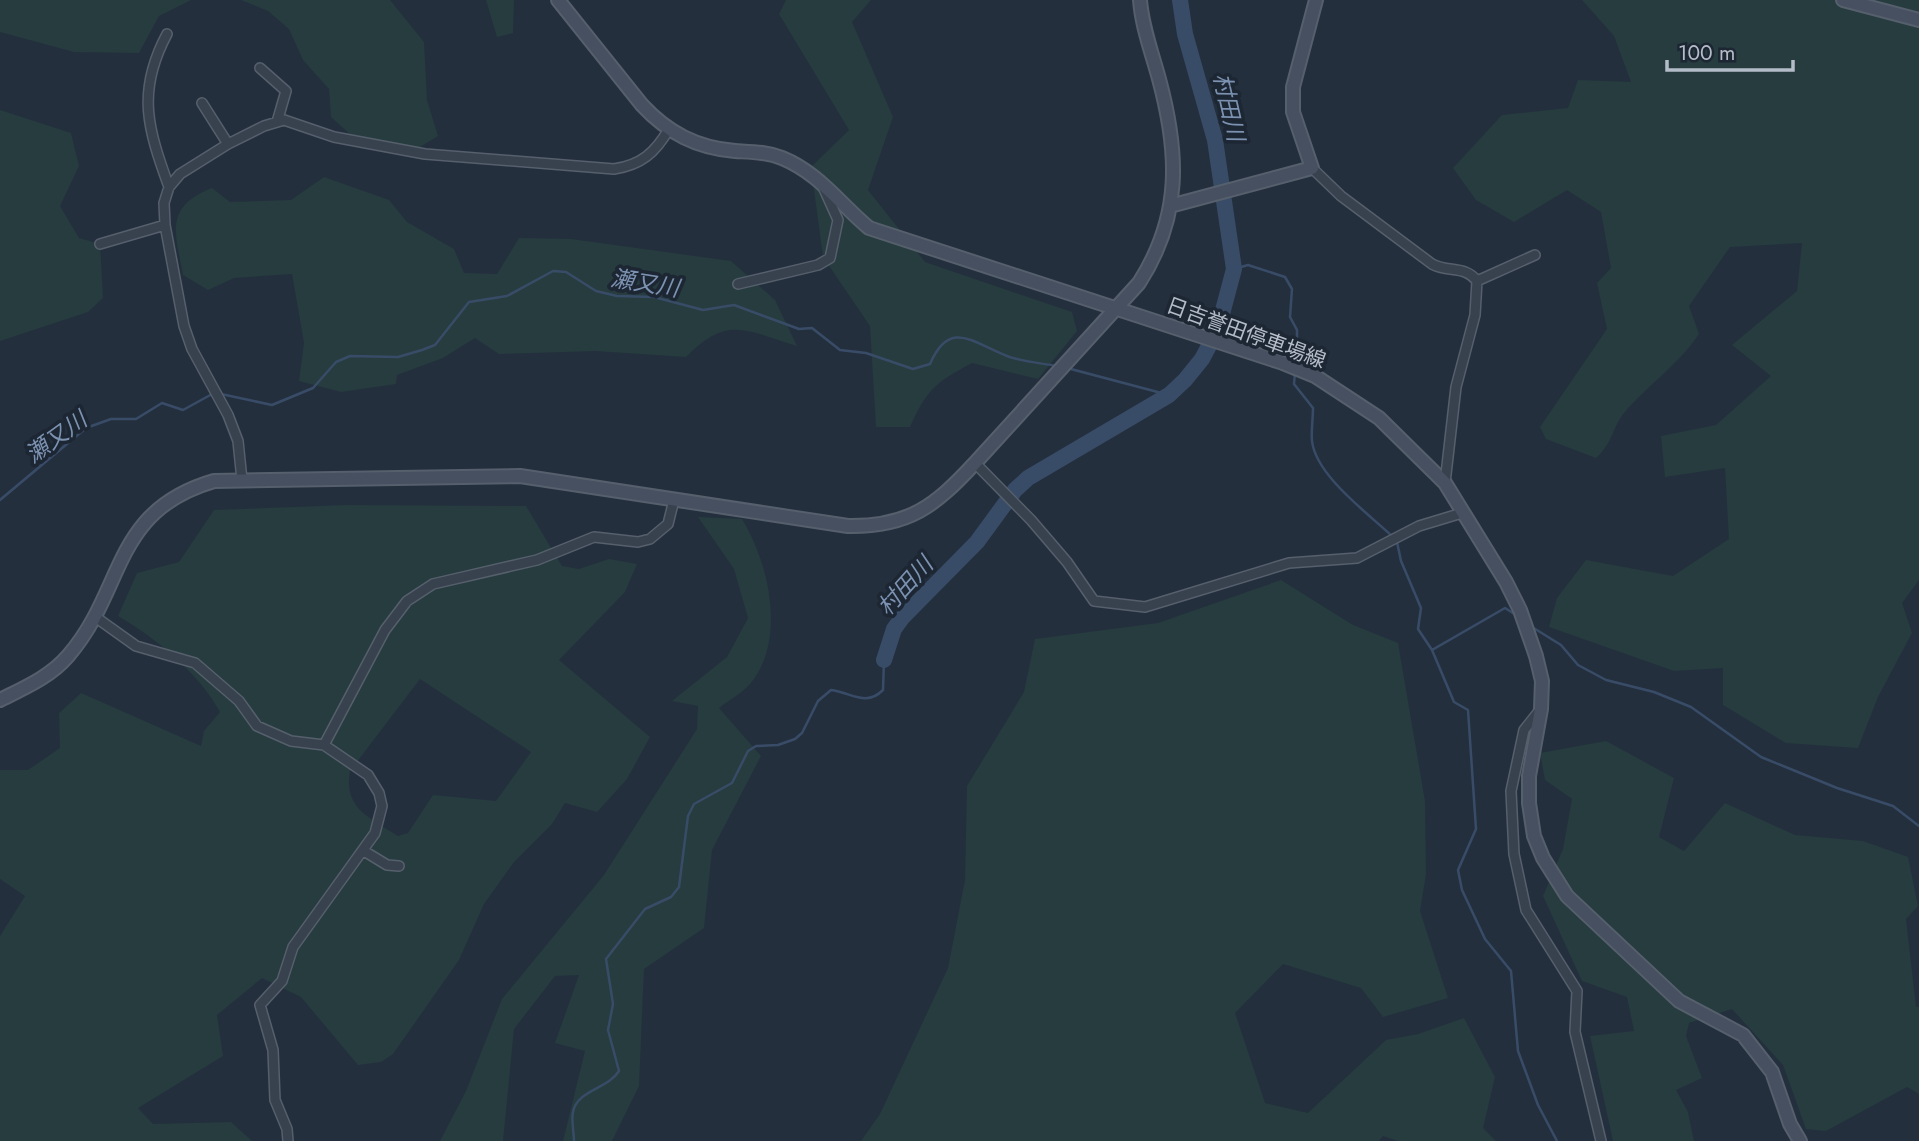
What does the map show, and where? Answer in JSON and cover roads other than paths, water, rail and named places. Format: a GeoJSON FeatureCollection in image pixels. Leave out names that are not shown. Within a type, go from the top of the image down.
{"type":"FeatureCollection","features":[{"type":"Feature","properties":{"kind":"main road","name":"日吉誉田停車場線"},"geometry":{"type":"LineString","coordinates":[[558,0],[636,98],[669,129],[701,146],[780,157],[820,180],[869,228],[1161,322],[1315,376],[1348,395],[1379,418],[1445,483],[1506,582],[1529,633],[1542,681],[1541,709],[1529,776],[1529,803],[1534,836],[1543,858],[1567,896],[1679,1000],[1743,1035],[1772,1072],[1790,1124],[1800,1141]]}},
{"type":"Feature","properties":{"kind":"main road"},"geometry":{"type":"LineString","coordinates":[[0,700],[47,675],[61,663],[94,616],[136,532],[157,509],[189,489],[214,481],[520,476],[837,524],[872,526],[919,513],[947,492],[975,463],[1139,283],[1149,267],[1170,206],[1175,166],[1172,131],[1140,0]]}},
{"type":"Feature","properties":{"kind":"main road"},"geometry":{"type":"LineString","coordinates":[[1170,206],[1312,168],[1293,112],[1293,87],[1316,0]]}},
{"type":"Feature","properties":{"kind":"main road"},"geometry":{"type":"LineString","coordinates":[[1843,0],[1919,20]]}},
{"type":"Feature","properties":{"kind":"street"},"geometry":{"type":"LineString","coordinates":[[167,34],[148,82],[148,106],[151,134],[169,187]]}},
{"type":"Feature","properties":{"kind":"street"},"geometry":{"type":"LineString","coordinates":[[260,68],[286,91],[277,122]]}},
{"type":"Feature","properties":{"kind":"street"},"geometry":{"type":"LineString","coordinates":[[202,103],[228,144]]}},
{"type":"Feature","properties":{"kind":"street"},"geometry":{"type":"LineString","coordinates":[[242,480],[238,441],[228,415],[192,349],[184,326],[165,225],[164,202],[169,187],[180,174],[228,144],[277,122],[295,121],[334,137],[425,153],[614,169],[632,166],[649,157],[669,129]]}},
{"type":"Feature","properties":{"kind":"street"},"geometry":{"type":"LineString","coordinates":[[1312,168],[1341,196],[1432,264],[1447,269],[1465,270],[1477,281]]}},
{"type":"Feature","properties":{"kind":"street"},"geometry":{"type":"LineString","coordinates":[[738,284],[818,265],[830,258],[838,220],[820,180]]}},
{"type":"Feature","properties":{"kind":"street"},"geometry":{"type":"LineString","coordinates":[[100,244],[165,225]]}},
{"type":"Feature","properties":{"kind":"street"},"geometry":{"type":"LineString","coordinates":[[1477,281],[1535,255]]}},
{"type":"Feature","properties":{"kind":"street"},"geometry":{"type":"LineString","coordinates":[[1445,483],[1456,387],[1475,315],[1477,281]]}},
{"type":"Feature","properties":{"kind":"street"},"geometry":{"type":"LineString","coordinates":[[975,463],[1031,520],[1067,562],[1094,601],[1145,607],[1289,563],[1357,558],[1419,526],[1462,513]]}},
{"type":"Feature","properties":{"kind":"street"},"geometry":{"type":"LineString","coordinates":[[324,745],[385,630],[407,601],[433,584],[537,560],[594,537],[638,542],[650,539],[668,524],[674,500]]}},
{"type":"Feature","properties":{"kind":"street"},"geometry":{"type":"LineString","coordinates":[[94,616],[136,646],[195,663],[239,701],[257,726],[291,741],[324,745],[368,775],[379,793],[382,806],[378,825],[364,851],[293,947],[282,981],[260,1005],[273,1050],[275,1100],[287,1129],[288,1141]]}},
{"type":"Feature","properties":{"kind":"street"},"geometry":{"type":"LineString","coordinates":[[1541,709],[1524,730],[1516,764],[1511,791],[1514,854],[1526,909],[1577,991],[1575,1032],[1601,1141]]}},
{"type":"Feature","properties":{"kind":"street"},"geometry":{"type":"LineString","coordinates":[[364,851],[387,865],[399,866]]}},
{"type":"Feature","properties":{"kind":"waterway","name":"村田川"},"geometry":{"type":"LineString","coordinates":[[884,660],[894,629],[902,618],[977,542],[1015,490],[1028,478],[1169,395],[1202,359],[1218,329],[1234,269],[1215,140],[1185,34],[1180,0]]}},
{"type":"Feature","properties":{"kind":"waterway"},"geometry":{"type":"LineString","coordinates":[[1234,269],[1248,265],[1285,277],[1292,289],[1290,317],[1297,330],[1297,362]]}},
{"type":"Feature","properties":{"kind":"waterway","name":"瀬又川"},"geometry":{"type":"LineString","coordinates":[[221,394],[272,405],[313,388],[336,362],[350,356],[398,357],[422,350],[435,345],[469,302],[507,296],[553,271],[566,272],[596,291],[617,296],[654,297],[703,310],[734,305],[799,329],[812,328],[840,350],[866,353],[913,369],[930,364],[938,350],[954,338],[973,341],[1013,358],[1057,366]]}},
{"type":"Feature","properties":{"kind":"waterway","name":"瀬又川"},"geometry":{"type":"LineString","coordinates":[[1067,368],[1169,395]]}},
{"type":"Feature","properties":{"kind":"waterway"},"geometry":{"type":"LineString","coordinates":[[1295,372],[1294,384],[1313,408],[1312,441],[1323,468],[1345,494],[1393,537]]}},
{"type":"Feature","properties":{"kind":"waterway","name":"瀬又川"},"geometry":{"type":"LineString","coordinates":[[0,500],[86,428],[111,419],[136,419],[162,403],[183,410],[214,393]]}},
{"type":"Feature","properties":{"kind":"waterway"},"geometry":{"type":"LineString","coordinates":[[1397,542],[1401,561],[1421,608],[1418,629],[1432,650],[1454,702],[1468,710],[1476,829],[1458,870],[1462,890],[1485,939],[1511,971],[1518,1051],[1538,1105],[1557,1141]]}},
{"type":"Feature","properties":{"kind":"waterway"},"geometry":{"type":"LineString","coordinates":[[1432,650],[1505,608],[1516,615]]}},
{"type":"Feature","properties":{"kind":"waterway"},"geometry":{"type":"LineString","coordinates":[[1532,627],[1561,645],[1578,665],[1606,680],[1654,692],[1691,707],[1761,757],[1837,788],[1893,806],[1919,826]]}},
{"type":"Feature","properties":{"kind":"waterway","name":"村田川"},"geometry":{"type":"LineString","coordinates":[[574,1141],[572,1115],[576,1105],[586,1094],[608,1082],[619,1071],[608,1030],[613,1004],[606,959],[645,909],[671,897],[679,887],[688,816],[694,804],[732,783],[748,751],[756,746],[778,745],[795,739],[802,733],[818,701],[831,690],[858,698],[877,695],[883,690],[884,660]]}}]}
